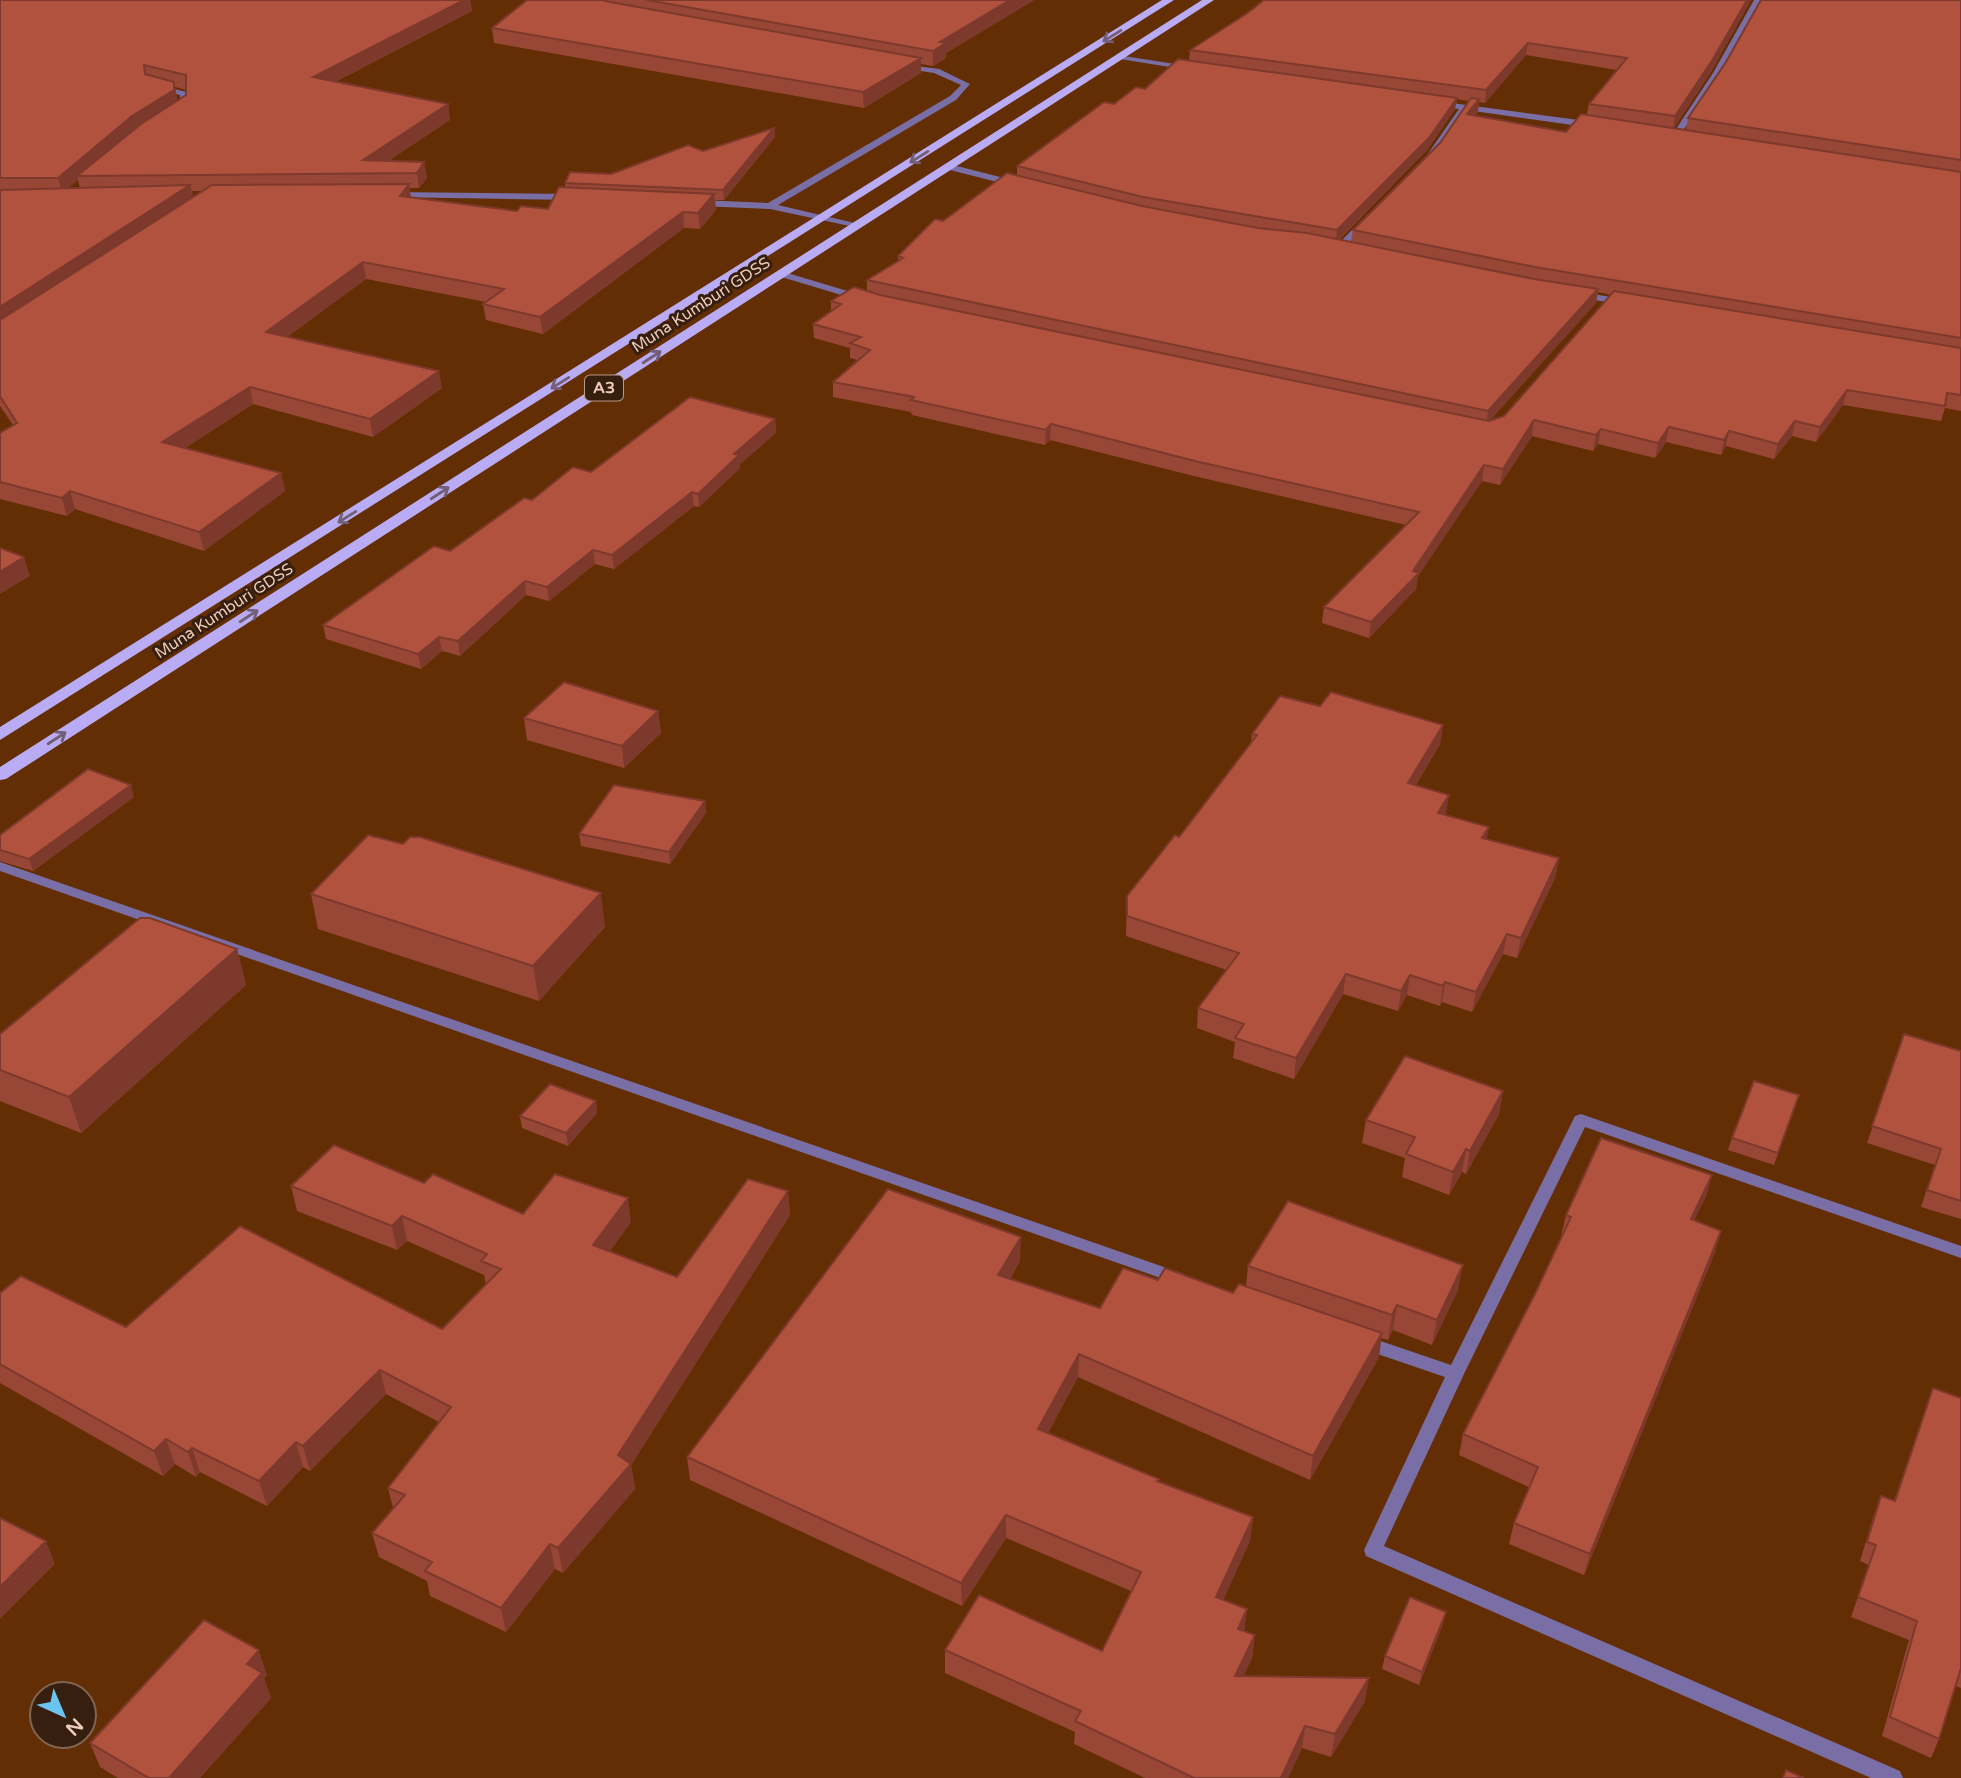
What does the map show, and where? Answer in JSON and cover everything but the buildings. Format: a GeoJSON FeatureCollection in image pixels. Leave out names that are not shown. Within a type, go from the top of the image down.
{"type":"FeatureCollection","features":[{"type":"Feature","properties":{"kind":"highway","name":"Muna Kumburi GDSS"},"geometry":{"type":"LineString","coordinates":[[0,735],[1169,0]]}},
{"type":"Feature","properties":{"kind":"highway","name":"Muna Kumburi GDSS"},"geometry":{"type":"LineString","coordinates":[[0,775],[1209,0]]}},
{"type":"Feature","properties":{"kind":"street"},"geometry":{"type":"LineString","coordinates":[[1676,135],[1717,72],[1758,0]]}},
{"type":"Feature","properties":{"kind":"street"},"geometry":{"type":"LineString","coordinates":[[1120,57],[1194,69]]}},
{"type":"Feature","properties":{"kind":"street"},"geometry":{"type":"LineString","coordinates":[[770,206],[953,98],[966,84],[936,71],[895,64]]}},
{"type":"Feature","properties":{"kind":"street"},"geometry":{"type":"LineString","coordinates":[[152,84],[184,94],[184,108],[173,115]]}},
{"type":"Feature","properties":{"kind":"street"},"geometry":{"type":"LineString","coordinates":[[1425,102],[1610,127]]}},
{"type":"Feature","properties":{"kind":"street"},"geometry":{"type":"LineString","coordinates":[[1424,162],[1464,107]]}},
{"type":"Feature","properties":{"kind":"street"},"geometry":{"type":"LineString","coordinates":[[1663,134],[1689,137]]}},
{"type":"Feature","properties":{"kind":"street"},"geometry":{"type":"LineString","coordinates":[[949,167],[1026,186]]}},
{"type":"Feature","properties":{"kind":"street"},"geometry":{"type":"LineString","coordinates":[[378,195],[583,198]]}},
{"type":"Feature","properties":{"kind":"street"},"geometry":{"type":"LineString","coordinates":[[690,203],[770,206],[856,226]]}},
{"type":"Feature","properties":{"kind":"street"},"geometry":{"type":"LineString","coordinates":[[1339,248],[1377,210]]}},
{"type":"Feature","properties":{"kind":"street"},"geometry":{"type":"LineString","coordinates":[[1328,246],[1352,250]]}},
{"type":"Feature","properties":{"kind":"street"},"geometry":{"type":"LineString","coordinates":[[781,274],[869,300]]}},
{"type":"Feature","properties":{"kind":"street"},"geometry":{"type":"LineString","coordinates":[[1570,293],[1635,304]]}},
{"type":"Feature","properties":{"kind":"street"},"geometry":{"type":"LineString","coordinates":[[1600,309],[1608,299]]}},
{"type":"Feature","properties":{"kind":"street"},"geometry":{"type":"LineString","coordinates":[[0,866],[1193,1283]]}},
{"type":"Feature","properties":{"kind":"street"},"geometry":{"type":"LineString","coordinates":[[1893,1778],[1373,1550],[1455,1374],[1581,1120],[1961,1252]]}},
{"type":"Feature","properties":{"kind":"street"},"geometry":{"type":"LineString","coordinates":[[1350,1338],[1455,1374]]}}]}
